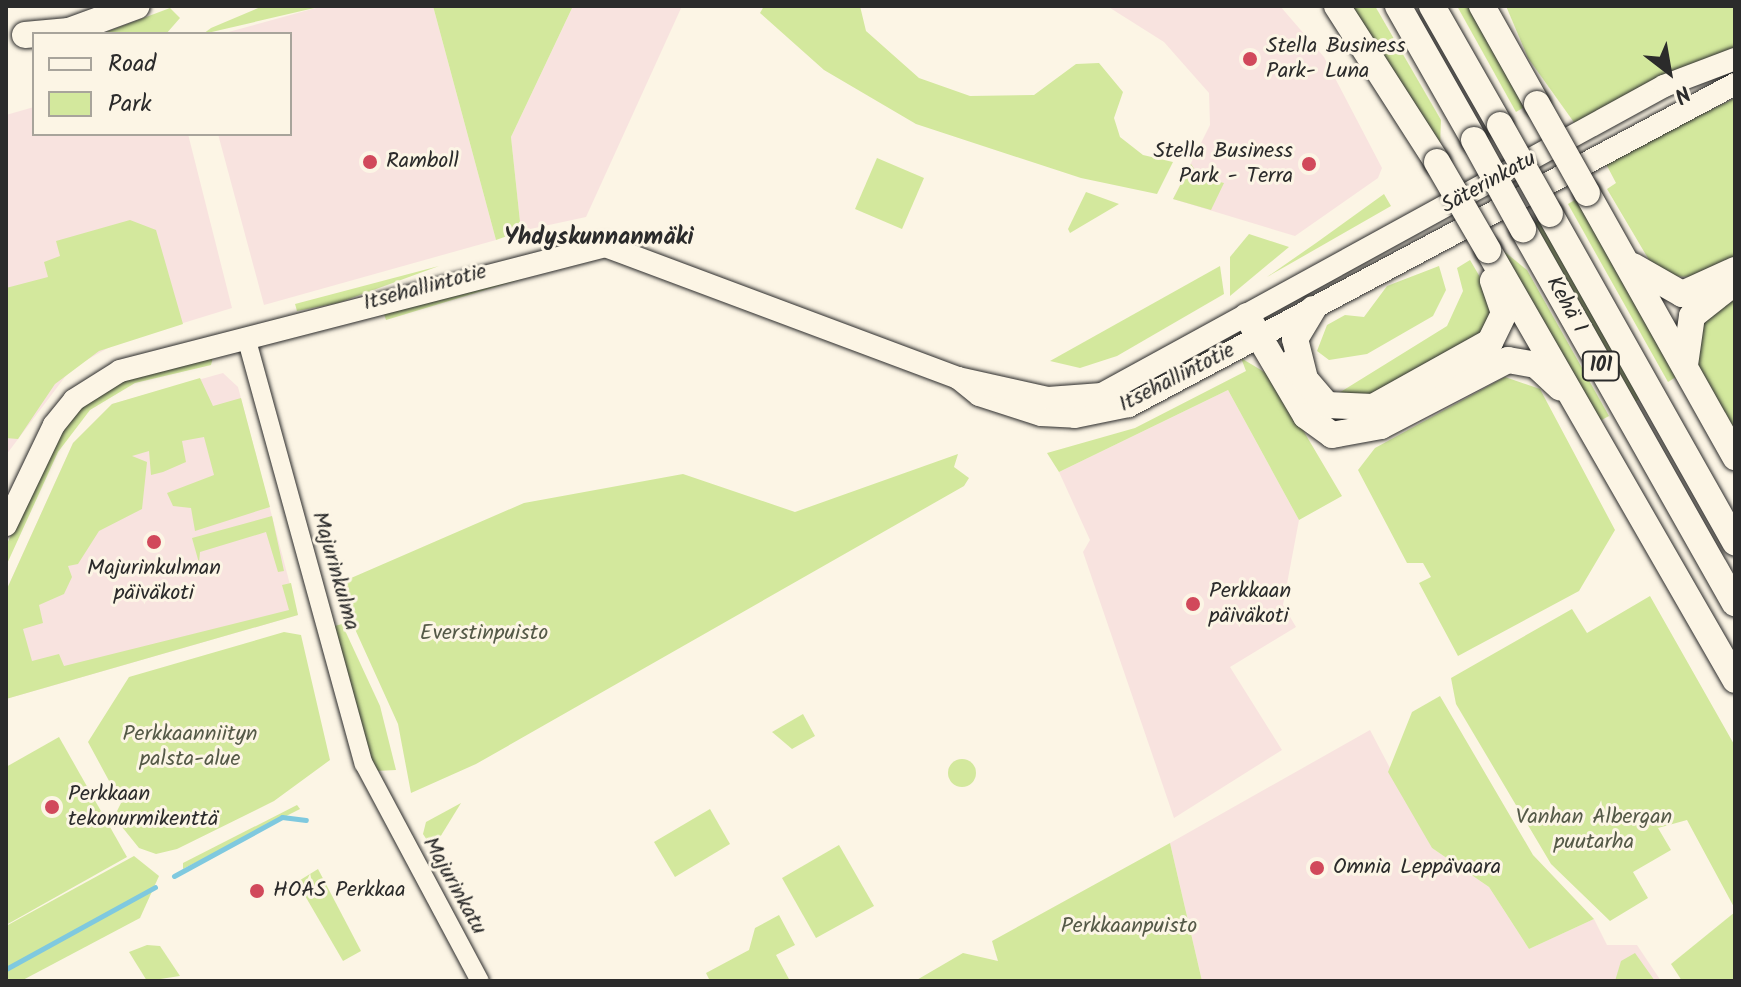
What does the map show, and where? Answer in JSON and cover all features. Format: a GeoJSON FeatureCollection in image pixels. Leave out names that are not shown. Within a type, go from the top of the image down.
{"type":"FeatureCollection","features":[{"type":"Feature","properties":{"kind":"highway"},"geometry":{"type":"LineString","coordinates":[[16,38],[99,6]]}},
{"type":"Feature","properties":{"kind":"highway"},"geometry":{"type":"LineString","coordinates":[[61,32],[137,6]]}},
{"type":"Feature","properties":{"kind":"highway"},"geometry":{"type":"LineString","coordinates":[[1337,6],[1437,162],[1735,680]]}},
{"type":"Feature","properties":{"kind":"highway"},"geometry":{"type":"LineString","coordinates":[[1384,6],[1438,79]]}},
{"type":"Feature","properties":{"kind":"highway","name":"Kehä I"},"geometry":{"type":"LineString","coordinates":[[1398,6],[1705,549],[1729,593],[1735,616]]}},
{"type":"Feature","properties":{"kind":"highway","name":"Kehä I"},"geometry":{"type":"LineString","coordinates":[[1432,6],[1705,488],[1734,532]]}},
{"type":"Feature","properties":{"kind":"highway"},"geometry":{"type":"LineString","coordinates":[[1446,6],[1500,125]]}},
{"type":"Feature","properties":{"kind":"highway"},"geometry":{"type":"LineString","coordinates":[[1482,6],[1735,457]]}},
{"type":"Feature","properties":{"kind":"highway"},"geometry":{"type":"LineString","coordinates":[[1494,6],[1508,52]]}},
{"type":"Feature","properties":{"kind":"highway"},"geometry":{"type":"LineString","coordinates":[[1257,324],[1327,405],[1362,410],[1490,342],[1504,313],[1488,250]]}},
{"type":"Feature","properties":{"kind":"highway"},"geometry":{"type":"LineString","coordinates":[[1626,260],[1682,294],[1735,270]]}},
{"type":"Feature","properties":{"kind":"highway"},"geometry":{"type":"LineString","coordinates":[[1685,369],[1692,316],[1735,284]]}},
{"type":"Feature","properties":{"kind":"highway"},"geometry":{"type":"LineString","coordinates":[[1306,382],[1295,339],[1313,309]]}},
{"type":"Feature","properties":{"kind":"highway"},"geometry":{"type":"LineString","coordinates":[[1257,324],[1306,416],[1332,435],[1381,426],[1508,360],[1536,365],[1576,402]]}},
{"type":"Feature","properties":{"kind":"main road","name":"Säterinkatu"},"geometry":{"type":"LineString","coordinates":[[1257,324],[1664,86],[1735,59]]}},
{"type":"Feature","properties":{"kind":"main road","name":"Säterinkatu"},"geometry":{"type":"LineString","coordinates":[[1257,324],[1313,309],[1735,84]]}},
{"type":"Feature","properties":{"kind":"main road","name":"Itsehallintotie"},"geometry":{"type":"LineString","coordinates":[[6,525],[54,425],[74,400],[144,362],[605,246],[958,378],[1048,398],[1102,394],[1257,324]]}},
{"type":"Feature","properties":{"kind":"street","name":"Majurinkulma"},"geometry":{"type":"LineString","coordinates":[[246,337],[356,740],[387,814]]}},
{"type":"Feature","properties":{"kind":"street","name":"Majurinkatu"},"geometry":{"type":"LineString","coordinates":[[387,814],[480,981]]}},
{"type":"Feature","properties":{"kind":"shaded area"},"geometry":{"type":"Polygon","coordinates":[[[323,6],[433,6],[496,240],[264,305],[219,136],[292,136],[292,32],[228,32],[323,6]]]}},
{"type":"Feature","properties":{"kind":"shaded area"},"geometry":{"type":"Polygon","coordinates":[[[573,6],[682,6],[586,217],[521,231],[511,137],[573,6]]]}},
{"type":"Feature","properties":{"kind":"shaded area"},"geometry":{"type":"Polygon","coordinates":[[[1107,6],[1280,6],[1324,57],[1382,168],[1378,178],[1295,236],[1173,199],[1210,125],[1209,93],[1164,42],[1107,6]]]}},
{"type":"Feature","properties":{"kind":"shaded area"},"geometry":{"type":"Polygon","coordinates":[[[32,108],[32,136],[189,136],[232,308],[115,344],[71,369],[6,455],[6,115],[32,108]]]}},
{"type":"Feature","properties":{"kind":"shaded area","name":"Majurinkulman päiväkoti"},"geometry":{"type":"Polygon","coordinates":[[[223,373],[238,387],[298,615],[6,699],[6,591],[73,443],[112,404],[223,373]]]}},
{"type":"Feature","properties":{"kind":"shaded area","name":"Perkkaan päiväkoti"},"geometry":{"type":"Polygon","coordinates":[[[1228,390],[1299,520],[1283,605],[1296,627],[1230,667],[1282,750],[1174,818],[1083,552],[1090,540],[1059,472],[1228,390]]]}},
{"type":"Feature","properties":{"kind":"shaded area","name":"Omnia Leppävaara"},"geometry":{"type":"Polygon","coordinates":[[[1370,730],[1432,848],[1489,887],[1529,949],[1594,919],[1607,945],[1637,945],[1661,981],[1202,981],[1170,843],[1370,730]]]}},
{"type":"Feature","properties":{"kind":"green space"},"geometry":{"type":"Polygon","coordinates":[[[263,6],[323,6],[206,32],[263,6]]]}},
{"type":"Feature","properties":{"kind":"green space"},"geometry":{"type":"Polygon","coordinates":[[[433,6],[573,6],[511,137],[521,231],[496,240],[433,6]]]}},
{"type":"Feature","properties":{"kind":"green space"},"geometry":{"type":"Polygon","coordinates":[[[764,6],[860,6],[866,31],[919,78],[970,96],[1034,95],[1076,64],[1099,63],[1123,92],[1114,118],[1120,137],[1143,155],[1173,162],[1157,194],[1081,178],[916,124],[824,70],[760,13],[764,6]]]}},
{"type":"Feature","properties":{"kind":"green space"},"geometry":{"type":"Polygon","coordinates":[[[1350,6],[1375,6],[1441,120],[1440,146],[1350,6]]]}},
{"type":"Feature","properties":{"kind":"green space"},"geometry":{"type":"Polygon","coordinates":[[[1457,6],[1471,6],[1526,106],[1516,112],[1457,6]]]}},
{"type":"Feature","properties":{"kind":"green space"},"geometry":{"type":"Polygon","coordinates":[[[1506,6],[1735,6],[1735,54],[1578,128],[1528,58],[1506,6]]]}},
{"type":"Feature","properties":{"kind":"green space"},"geometry":{"type":"Polygon","coordinates":[[[170,8],[180,18],[168,32],[106,32],[170,8]]]}},
{"type":"Feature","properties":{"kind":"green space"},"geometry":{"type":"Polygon","coordinates":[[[1735,98],[1735,256],[1692,277],[1669,276],[1652,265],[1607,189],[1616,183],[1605,162],[1735,98]]]}},
{"type":"Feature","properties":{"kind":"green space"},"geometry":{"type":"Polygon","coordinates":[[[877,158],[924,178],[902,229],[855,209],[877,158]]]}},
{"type":"Feature","properties":{"kind":"green space"},"geometry":{"type":"Polygon","coordinates":[[[1191,164],[1200,177],[1224,183],[1211,210],[1173,199],[1191,164]]]}},
{"type":"Feature","properties":{"kind":"green space"},"geometry":{"type":"Polygon","coordinates":[[[1086,192],[1119,204],[1070,233],[1068,229],[1086,192]]]}},
{"type":"Feature","properties":{"kind":"green space"},"geometry":{"type":"Polygon","coordinates":[[[1384,194],[1391,206],[1267,277],[1316,243],[1384,194]]]}},
{"type":"Feature","properties":{"kind":"green space"},"geometry":{"type":"Polygon","coordinates":[[[1578,198],[1679,375],[1668,382],[1568,204],[1578,198]]]}},
{"type":"Feature","properties":{"kind":"green space"},"geometry":{"type":"Polygon","coordinates":[[[1541,219],[1643,397],[1635,402],[1534,223],[1541,219]]]}},
{"type":"Feature","properties":{"kind":"green space"},"geometry":{"type":"Polygon","coordinates":[[[130,220],[156,230],[183,324],[99,351],[55,384],[18,439],[6,438],[6,288],[48,277],[44,262],[60,256],[56,241],[130,220]]]}},
{"type":"Feature","properties":{"kind":"green space"},"geometry":{"type":"Polygon","coordinates":[[[1249,234],[1289,247],[1230,296],[1230,257],[1249,234]]]}},
{"type":"Feature","properties":{"kind":"green space"},"geometry":{"type":"Polygon","coordinates":[[[1500,248],[1527,270],[1609,416],[1598,422],[1500,248]]]}},
{"type":"Feature","properties":{"kind":"green space"},"geometry":{"type":"Polygon","coordinates":[[[1470,260],[1487,289],[1494,326],[1379,394],[1334,396],[1447,326],[1463,291],[1457,268],[1470,260]]]}},
{"type":"Feature","properties":{"kind":"green space"},"geometry":{"type":"Polygon","coordinates":[[[439,266],[338,303],[297,311],[295,304],[439,266]]]}},
{"type":"Feature","properties":{"kind":"green space"},"geometry":{"type":"Polygon","coordinates":[[[1220,266],[1224,294],[1117,356],[1080,368],[1050,361],[1220,266]]]}},
{"type":"Feature","properties":{"kind":"green space"},"geometry":{"type":"Polygon","coordinates":[[[1439,266],[1446,290],[1433,316],[1367,354],[1329,360],[1317,351],[1327,325],[1345,315],[1364,317],[1387,286],[1439,266]]]}},
{"type":"Feature","properties":{"kind":"green space"},"geometry":{"type":"Polygon","coordinates":[[[525,278],[386,320],[384,314],[404,305],[525,278]]]}},
{"type":"Feature","properties":{"kind":"green space"},"geometry":{"type":"Polygon","coordinates":[[[1735,298],[1735,435],[1696,364],[1696,339],[1708,314],[1735,298]]]}},
{"type":"Feature","properties":{"kind":"green space"},"geometry":{"type":"Polygon","coordinates":[[[213,357],[211,365],[135,383],[90,410],[58,452],[6,566],[6,546],[50,450],[84,403],[108,385],[213,357]]]}},
{"type":"Feature","properties":{"kind":"green space"},"geometry":{"type":"Polygon","coordinates":[[[1241,358],[1271,376],[1342,496],[1299,520],[1228,390],[1059,472],[1047,453],[1135,428],[1246,371],[1241,358]]]}},
{"type":"Feature","properties":{"kind":"green space"},"geometry":{"type":"Polygon","coordinates":[[[1505,377],[1540,389],[1615,530],[1579,591],[1458,656],[1419,583],[1431,577],[1423,563],[1407,563],[1358,470],[1375,448],[1505,377]]]}},
{"type":"Feature","properties":{"kind":"green space"},"geometry":{"type":"Polygon","coordinates":[[[200,378],[213,406],[241,398],[270,507],[195,531],[191,508],[173,506],[167,493],[214,475],[204,437],[182,441],[186,462],[163,472],[151,475],[149,451],[132,456],[147,462],[142,509],[99,531],[78,564],[68,566],[72,577],[64,594],[39,605],[43,623],[23,629],[32,661],[59,654],[64,666],[289,610],[282,585],[291,583],[298,615],[6,699],[6,591],[73,443],[112,404],[200,378]]]}},
{"type":"Feature","properties":{"kind":"green space","name":"Everstinpuisto"},"geometry":{"type":"Polygon","coordinates":[[[958,454],[954,467],[969,478],[964,486],[476,764],[411,793],[398,724],[335,585],[524,503],[683,474],[795,512],[958,454]]]}},
{"type":"Feature","properties":{"kind":"green space"},"geometry":{"type":"Polygon","coordinates":[[[272,516],[284,571],[278,572],[266,532],[200,552],[199,563],[192,538],[272,516]]]}},
{"type":"Feature","properties":{"kind":"green space","name":"Vanhan Albergan puutarha"},"geometry":{"type":"Polygon","coordinates":[[[1650,596],[1735,746],[1735,909],[1687,820],[1658,828],[1671,850],[1633,872],[1648,898],[1610,921],[1551,864],[1456,704],[1451,678],[1572,609],[1587,633],[1650,596]]]}},
{"type":"Feature","properties":{"kind":"green space"},"geometry":{"type":"Polygon","coordinates":[[[342,624],[380,706],[396,770],[376,771],[331,627],[342,624]]]}},
{"type":"Feature","properties":{"kind":"green space","name":"Perkkaanniityn palsta-alue"},"geometry":{"type":"Polygon","coordinates":[[[284,632],[301,635],[330,760],[274,801],[177,849],[156,854],[139,848],[114,817],[121,803],[88,742],[129,677],[284,632]]]}},
{"type":"Feature","properties":{"kind":"green space"},"geometry":{"type":"Polygon","coordinates":[[[1440,696],[1533,855],[1594,919],[1529,949],[1489,887],[1432,848],[1388,772],[1412,712],[1440,696]]]}},
{"type":"Feature","properties":{"kind":"green space"},"geometry":{"type":"Polygon","coordinates":[[[803,714],[815,736],[792,749],[772,732],[803,714]]]}},
{"type":"Feature","properties":{"kind":"green space","name":"Perkkaan tekonurmikenttä"},"geometry":{"type":"Polygon","coordinates":[[[59,737],[127,857],[6,925],[6,767],[59,737]]]}},
{"type":"Feature","properties":{"kind":"green space"},"geometry":{"type":"Polygon","coordinates":[[[962,759],[972,763],[976,773],[972,783],[962,787],[952,783],[948,773],[952,763],[962,759]]]}},
{"type":"Feature","properties":{"kind":"green space"},"geometry":{"type":"Polygon","coordinates":[[[461,803],[432,848],[423,834],[426,822],[461,803]]]}},
{"type":"Feature","properties":{"kind":"green space"},"geometry":{"type":"Polygon","coordinates":[[[297,805],[300,809],[183,869],[183,863],[297,805]]]}},
{"type":"Feature","properties":{"kind":"green space"},"geometry":{"type":"Polygon","coordinates":[[[710,809],[730,844],[675,877],[654,842],[710,809]]]}},
{"type":"Feature","properties":{"kind":"green space","name":"Perkkaanpuisto"},"geometry":{"type":"Polygon","coordinates":[[[1170,843],[1202,981],[915,981],[963,953],[998,961],[992,941],[1170,843]]]}},
{"type":"Feature","properties":{"kind":"green space"},"geometry":{"type":"Polygon","coordinates":[[[839,845],[874,906],[816,938],[782,878],[839,845]]]}},
{"type":"Feature","properties":{"kind":"green space"},"geometry":{"type":"Polygon","coordinates":[[[134,856],[159,876],[140,918],[21,981],[6,981],[6,926],[134,856]]]}},
{"type":"Feature","properties":{"kind":"green space"},"geometry":{"type":"Polygon","coordinates":[[[318,869],[361,951],[343,961],[297,882],[318,869]]]}},
{"type":"Feature","properties":{"kind":"green space"},"geometry":{"type":"Polygon","coordinates":[[[1735,912],[1735,981],[1682,981],[1671,964],[1735,912]]]}},
{"type":"Feature","properties":{"kind":"green space"},"geometry":{"type":"Polygon","coordinates":[[[779,915],[795,945],[776,955],[790,981],[710,981],[706,973],[749,950],[755,928],[779,915]]]}},
{"type":"Feature","properties":{"kind":"green space"},"geometry":{"type":"Polygon","coordinates":[[[147,945],[160,946],[180,976],[147,981],[129,952],[147,945]]]}},
{"type":"Feature","properties":{"kind":"green space"},"geometry":{"type":"Polygon","coordinates":[[[1635,953],[1655,981],[1615,981],[1621,961],[1635,953]]]}},
{"type":"Feature","properties":{"kind":"waterway"},"geometry":{"type":"LineString","coordinates":[[174,876],[282,817],[306,820]]}},
{"type":"Feature","properties":{"kind":"waterway"},"geometry":{"type":"LineString","coordinates":[[6,969],[155,887]]}},
{"type":"Feature","properties":{"kind":"place","name":"Stella Business Park- Luna"},"geometry":{"type":"Point","coordinates":[1250,59]}},
{"type":"Feature","properties":{"kind":"place","name":"Ramboll"},"geometry":{"type":"Point","coordinates":[370,162]}},
{"type":"Feature","properties":{"kind":"place","name":"Stella Business Park - Terra"},"geometry":{"type":"Point","coordinates":[1309,164]}},
{"type":"Feature","properties":{"kind":"place","name":"Majurinkulman päiväkoti"},"geometry":{"type":"Point","coordinates":[154,542]}},
{"type":"Feature","properties":{"kind":"place","name":"Perkkaan päiväkoti"},"geometry":{"type":"Point","coordinates":[1193,604]}},
{"type":"Feature","properties":{"kind":"place","name":"Perkkaan tekonurmikenttä"},"geometry":{"type":"Point","coordinates":[52,807]}},
{"type":"Feature","properties":{"kind":"place","name":"Omnia Leppävaara"},"geometry":{"type":"Point","coordinates":[1317,868]}},
{"type":"Feature","properties":{"kind":"place","name":"HOAS Perkkaa"},"geometry":{"type":"Point","coordinates":[257,891]}},
{"type":"Feature","properties":{"kind":"district","name":"Yhdyskunnanmäki"},"geometry":{"type":"Point","coordinates":[599,238]}}]}
